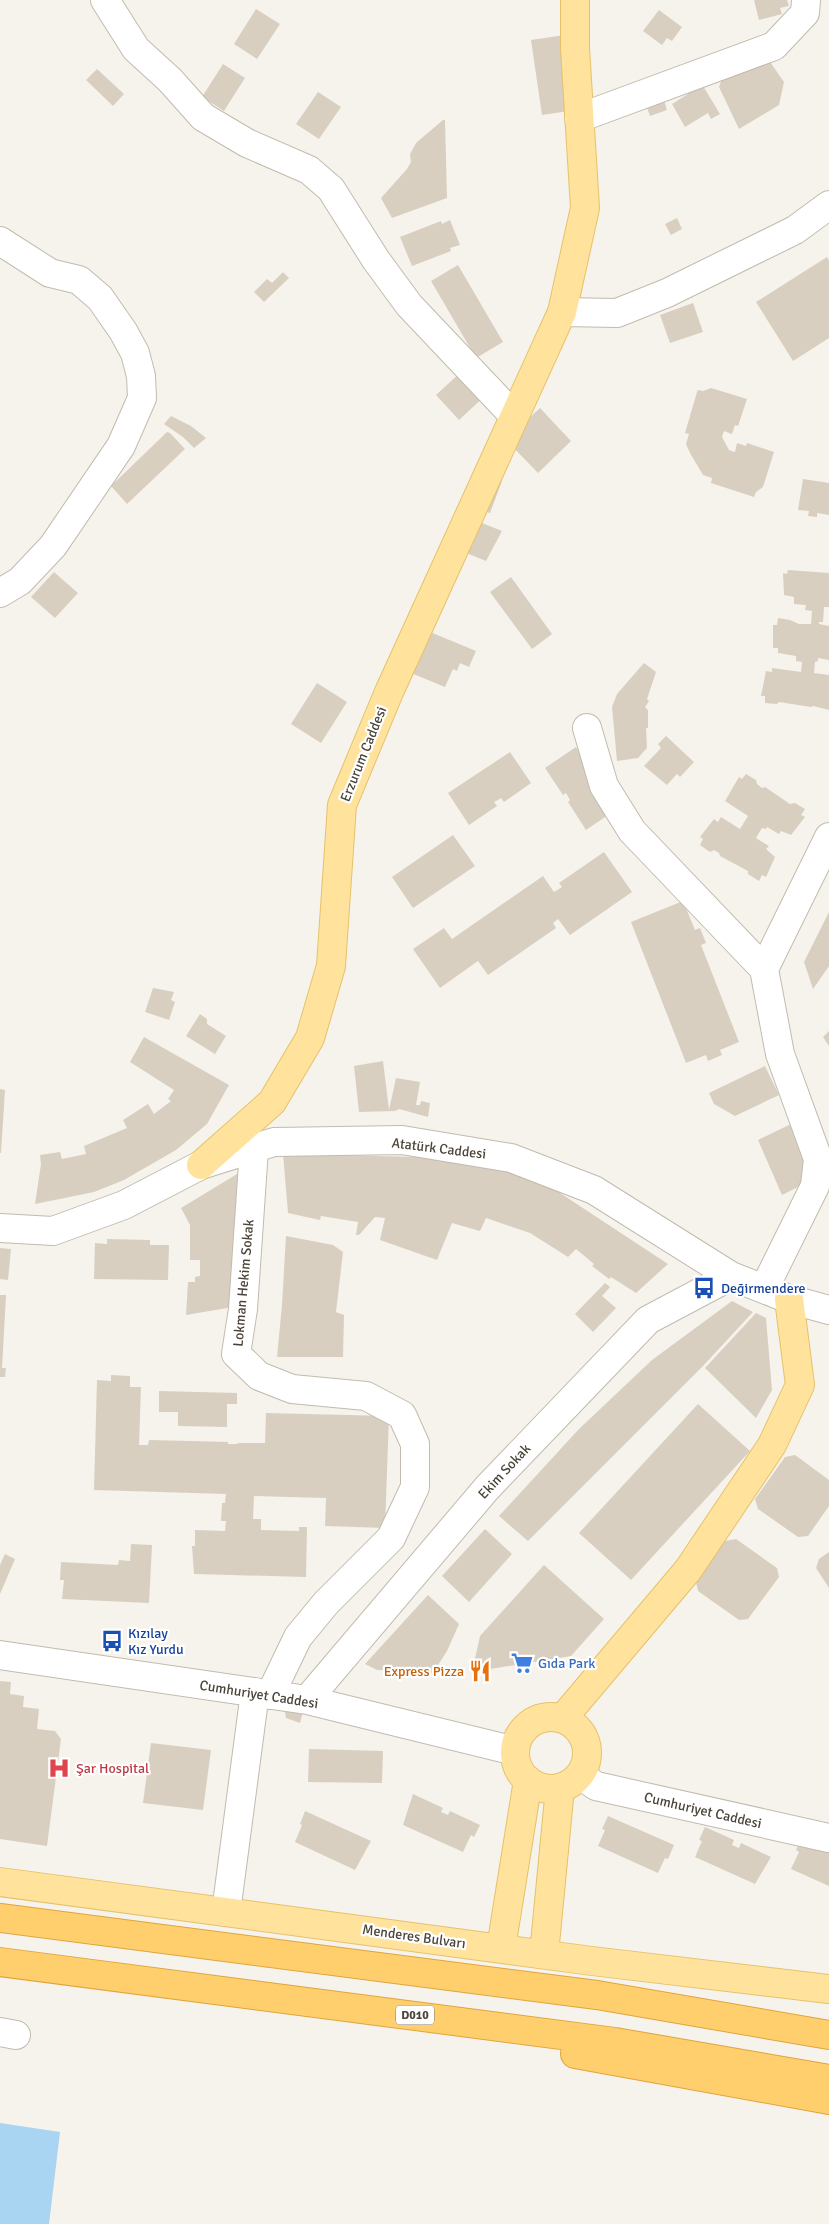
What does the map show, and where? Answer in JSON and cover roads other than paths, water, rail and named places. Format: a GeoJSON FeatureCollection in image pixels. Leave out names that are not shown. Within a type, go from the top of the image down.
{"type":"FeatureCollection","features":[{"type":"Feature","properties":{"kind":"highway"},"geometry":{"type":"LineString","coordinates":[[0,1918],[597,1995],[829,2035]]}},
{"type":"Feature","properties":{"kind":"highway","name":"D010"},"geometry":{"type":"LineString","coordinates":[[0,1962],[615,2042],[829,2079]]}},
{"type":"Feature","properties":{"kind":"highway"},"geometry":{"type":"LineString","coordinates":[[472,2022],[532,2046],[829,2100]]}},
{"type":"Feature","properties":{"kind":"main road","name":"Erzurum Caddesi"},"geometry":{"type":"LineString","coordinates":[[201,1165],[272,1102],[310,1038],[330,966],[342,806],[389,692],[562,312],[585,208],[575,48],[575,0]]}},
{"type":"Feature","properties":{"kind":"main road"},"geometry":{"type":"LineString","coordinates":[[563,1718],[688,1570],[772,1446],[800,1385],[789,1299]]}},
{"type":"Feature","properties":{"kind":"main road"},"geometry":{"type":"LineString","coordinates":[[501,1948],[528,1780],[516,1762],[515,1751],[523,1730],[531,1723],[546,1717],[563,1718],[581,1732],[586,1742],[588,1754],[585,1765],[570,1781],[544,1954]]}},
{"type":"Feature","properties":{"kind":"main road","name":"Cumhuriyet Caddesi"},"geometry":{"type":"LineString","coordinates":[[528,1780],[538,1786],[549,1789],[570,1781]]}},
{"type":"Feature","properties":{"kind":"main road","name":"Menderes Bulvarı"},"geometry":{"type":"LineString","coordinates":[[0,1882],[544,1954],[829,1989]]}},
{"type":"Feature","properties":{"kind":"street"},"geometry":{"type":"LineString","coordinates":[[105,0],[136,49],[170,80],[203,117],[247,143],[309,170],[331,189],[376,260],[409,305],[514,416]]}},
{"type":"Feature","properties":{"kind":"street"},"geometry":{"type":"LineString","coordinates":[[579,118],[774,46],[805,13],[806,0]]}},
{"type":"Feature","properties":{"kind":"street"},"geometry":{"type":"LineString","coordinates":[[562,312],[616,313],[667,293],[795,230],[829,205]]}},
{"type":"Feature","properties":{"kind":"street"},"geometry":{"type":"LineString","coordinates":[[0,241],[50,273],[79,280],[100,298],[123,331],[135,353],[141,376],[142,398],[121,446],[53,546],[20,581],[0,593]]}},
{"type":"Feature","properties":{"kind":"street"},"geometry":{"type":"LineString","coordinates":[[587,728],[604,786],[632,831],[764,969],[780,1054],[818,1159],[815,1186],[764,1289]]}},
{"type":"Feature","properties":{"kind":"street"},"geometry":{"type":"LineString","coordinates":[[764,969],[829,837]]}},
{"type":"Feature","properties":{"kind":"street","name":"Atatürk Caddesi"},"geometry":{"type":"LineString","coordinates":[[0,1228],[53,1231],[124,1205],[201,1165],[274,1142],[402,1140],[512,1158],[594,1190],[732,1276],[789,1299],[829,1310]]}},
{"type":"Feature","properties":{"kind":"street","name":"Lokman Hekim Sokak"},"geometry":{"type":"LineString","coordinates":[[254,1149],[243,1308],[236,1354],[259,1376],[292,1389],[366,1396],[402,1415],[415,1444],[415,1487],[391,1538],[326,1603],[298,1637],[263,1694]]}},
{"type":"Feature","properties":{"kind":"street","name":"Ekim Sokak"},"geometry":{"type":"LineString","coordinates":[[307,1700],[487,1488],[648,1320],[732,1276]]}},
{"type":"Feature","properties":{"kind":"street","name":"Cumhuriyet Caddesi"},"geometry":{"type":"LineString","coordinates":[[0,1655],[307,1700],[515,1751]]}},
{"type":"Feature","properties":{"kind":"street"},"geometry":{"type":"LineString","coordinates":[[226,1912],[263,1694]]}},
{"type":"Feature","properties":{"kind":"street","name":"Cumhuriyet Caddesi"},"geometry":{"type":"LineString","coordinates":[[570,1781],[829,1838]]}},
{"type":"Feature","properties":{"kind":"water"},"geometry":{"type":"Polygon","coordinates":[[[0,2123],[60,2132],[49,2224],[0,2224],[0,2123]]]}},
{"type":"Feature","properties":{"kind":"place","name":"Değirmendere"},"geometry":{"type":"Point","coordinates":[704,1288]}},
{"type":"Feature","properties":{"kind":"place","name":"Kızılay Kız Yurdu"},"geometry":{"type":"Point","coordinates":[112,1641]}},
{"type":"Feature","properties":{"kind":"place","name":"Gıda Park"},"geometry":{"type":"Point","coordinates":[522,1663]}},
{"type":"Feature","properties":{"kind":"place","name":"Express Pizza"},"geometry":{"type":"Point","coordinates":[480,1671]}},
{"type":"Feature","properties":{"kind":"place","name":"Şar Hospital"},"geometry":{"type":"Point","coordinates":[59,1768]}}]}
